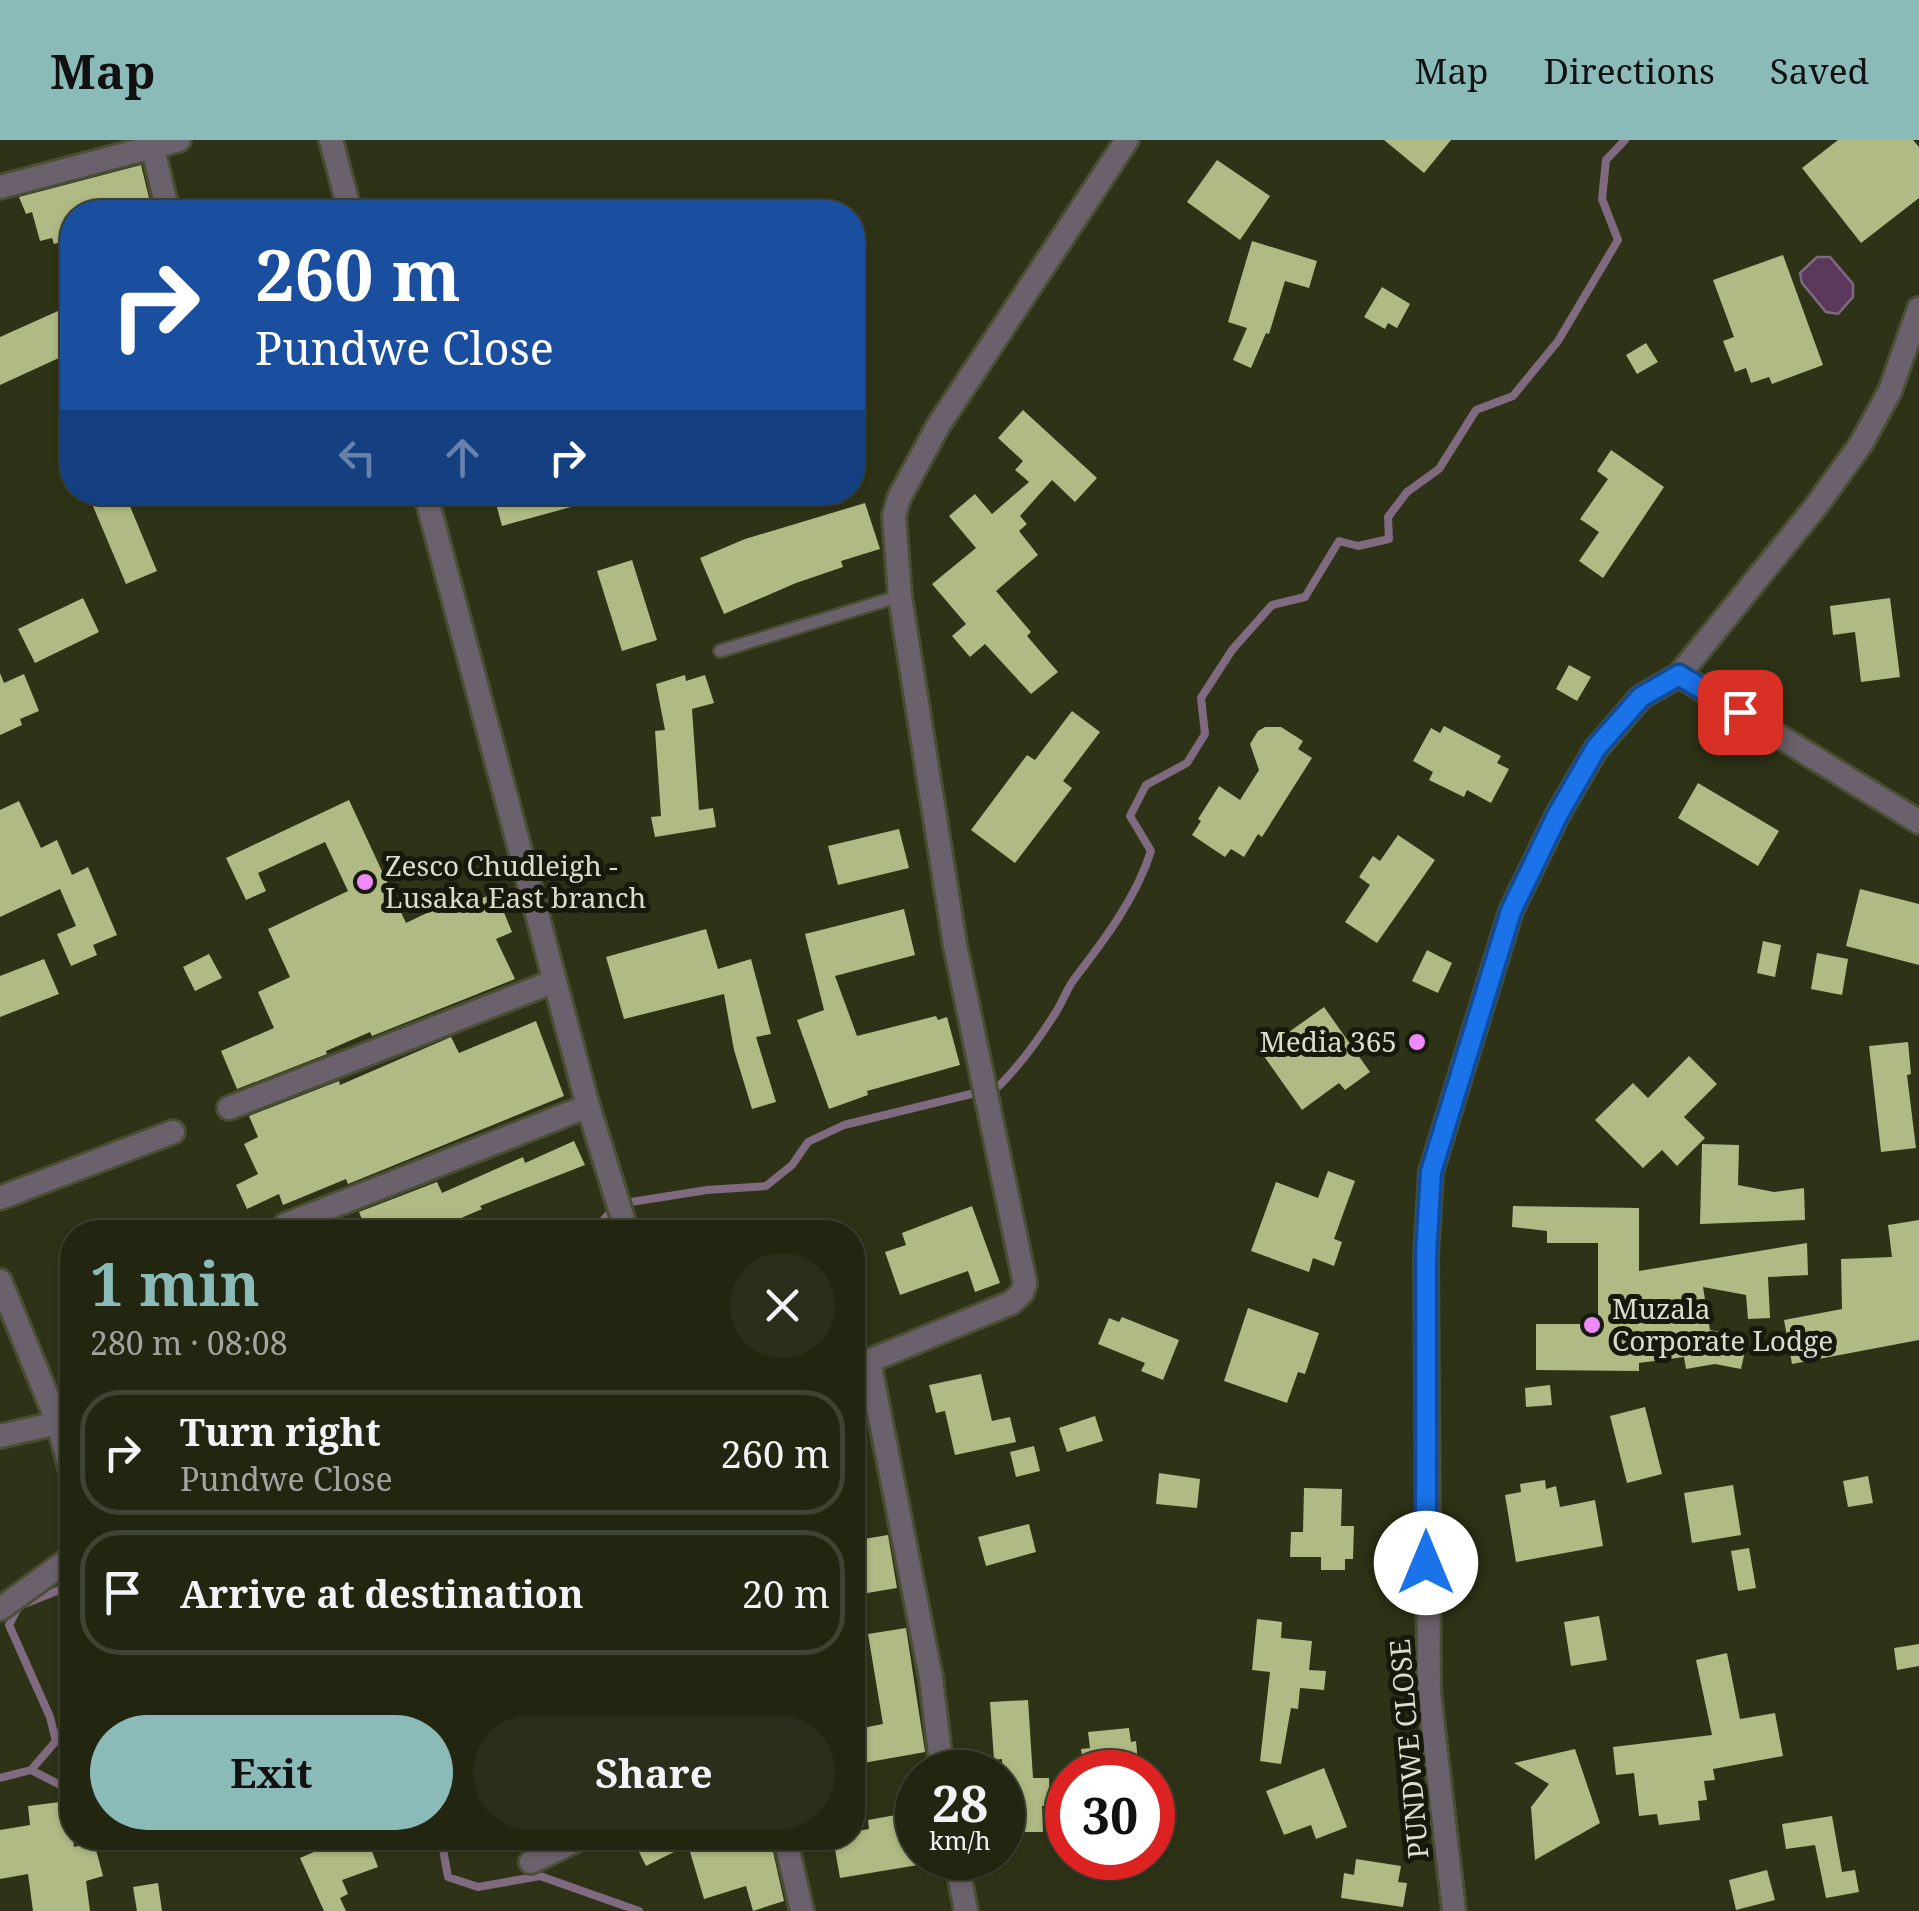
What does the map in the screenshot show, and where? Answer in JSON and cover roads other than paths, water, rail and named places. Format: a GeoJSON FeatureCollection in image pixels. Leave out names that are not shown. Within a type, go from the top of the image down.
{"type":"FeatureCollection","features":[{"type":"Feature","properties":{"kind":"street"},"geometry":{"type":"LineString","coordinates":[[0,187],[179,140]]}},
{"type":"Feature","properties":{"kind":"street"},"geometry":{"type":"LineString","coordinates":[[331,140],[347,200]]}},
{"type":"Feature","properties":{"kind":"street"},"geometry":{"type":"LineString","coordinates":[[939,1750],[931,1678],[870,1361],[1011,1303],[1022,1293],[1025,1283],[955,945],[900,596],[894,516],[899,498],[938,426],[1127,140]]}},
{"type":"Feature","properties":{"kind":"street"},"geometry":{"type":"LineString","coordinates":[[153,149],[165,200]]}},
{"type":"Feature","properties":{"kind":"street","name":"PUNDWE CLOSE"},"geometry":{"type":"LineString","coordinates":[[1454,1911],[1430,1692],[1426,1254],[1431,1172],[1511,911],[1558,814],[1596,748],[1641,697],[1679,675],[1817,505],[1861,444],[1890,391],[1919,309]]}},
{"type":"Feature","properties":{"kind":"street"},"geometry":{"type":"LineString","coordinates":[[428,505],[588,1106],[623,1220]]}},
{"type":"Feature","properties":{"kind":"street"},"geometry":{"type":"LineString","coordinates":[[1679,675],[1919,822]]}},
{"type":"Feature","properties":{"kind":"street"},"geometry":{"type":"LineString","coordinates":[[229,1108],[554,981]]}},
{"type":"Feature","properties":{"kind":"street"},"geometry":{"type":"LineString","coordinates":[[298,1220],[588,1106]]}},
{"type":"Feature","properties":{"kind":"street"},"geometry":{"type":"LineString","coordinates":[[0,1198],[173,1132]]}},
{"type":"Feature","properties":{"kind":"street"},"geometry":{"type":"LineString","coordinates":[[0,1282],[60,1430]]}},
{"type":"Feature","properties":{"kind":"street"},"geometry":{"type":"LineString","coordinates":[[0,1436],[58,1423]]}},
{"type":"Feature","properties":{"kind":"street"},"geometry":{"type":"LineString","coordinates":[[0,1609],[60,1566]]}},
{"type":"Feature","properties":{"kind":"street"},"geometry":{"type":"LineString","coordinates":[[531,1862],[556,1850]]}},
{"type":"Feature","properties":{"kind":"street"},"geometry":{"type":"LineString","coordinates":[[788,1850],[802,1911]]}},
{"type":"Feature","properties":{"kind":"street"},"geometry":{"type":"LineString","coordinates":[[960,1880],[966,1911]]}},
{"type":"Feature","properties":{"kind":"lane"},"geometry":{"type":"LineString","coordinates":[[720,651],[900,596]]}},
{"type":"Feature","properties":{"kind":"waterway"},"geometry":{"type":"LineString","coordinates":[[999,1086],[1036,1041],[1128,902],[1151,851],[1130,816],[1146,785],[1187,763],[1205,734],[1201,698],[1232,650],[1272,605],[1305,597],[1339,541],[1358,546],[1389,539],[1388,517],[1407,492],[1439,469],[1476,410],[1513,396],[1558,341],[1618,240],[1602,199],[1606,160],[1625,140]]}},
{"type":"Feature","properties":{"kind":"waterway"},"geometry":{"type":"LineString","coordinates":[[631,1202],[766,1186],[792,1165],[808,1142],[844,1125],[971,1094]]}},
{"type":"Feature","properties":{"kind":"waterway"},"geometry":{"type":"LineString","coordinates":[[603,1220],[612,1210]]}},
{"type":"Feature","properties":{"kind":"waterway"},"geometry":{"type":"LineString","coordinates":[[31,1770],[56,1741],[50,1717],[9,1625],[19,1606],[60,1590]]}},
{"type":"Feature","properties":{"kind":"waterway"},"geometry":{"type":"LineString","coordinates":[[0,1778],[31,1770],[60,1785]]}},
{"type":"Feature","properties":{"kind":"waterway"},"geometry":{"type":"LineString","coordinates":[[443,1850],[448,1877],[478,1887],[540,1876],[639,1911]]}},
{"type":"Feature","properties":{"kind":"place","name":"Zesco Chudleigh - Lusaka East branch"},"geometry":{"type":"Point","coordinates":[365,882]}},
{"type":"Feature","properties":{"kind":"place","name":"Media 365"},"geometry":{"type":"Point","coordinates":[1417,1042]}},
{"type":"Feature","properties":{"kind":"place","name":"Muzala Corporate Lodge"},"geometry":{"type":"Point","coordinates":[1592,1325]}}]}
